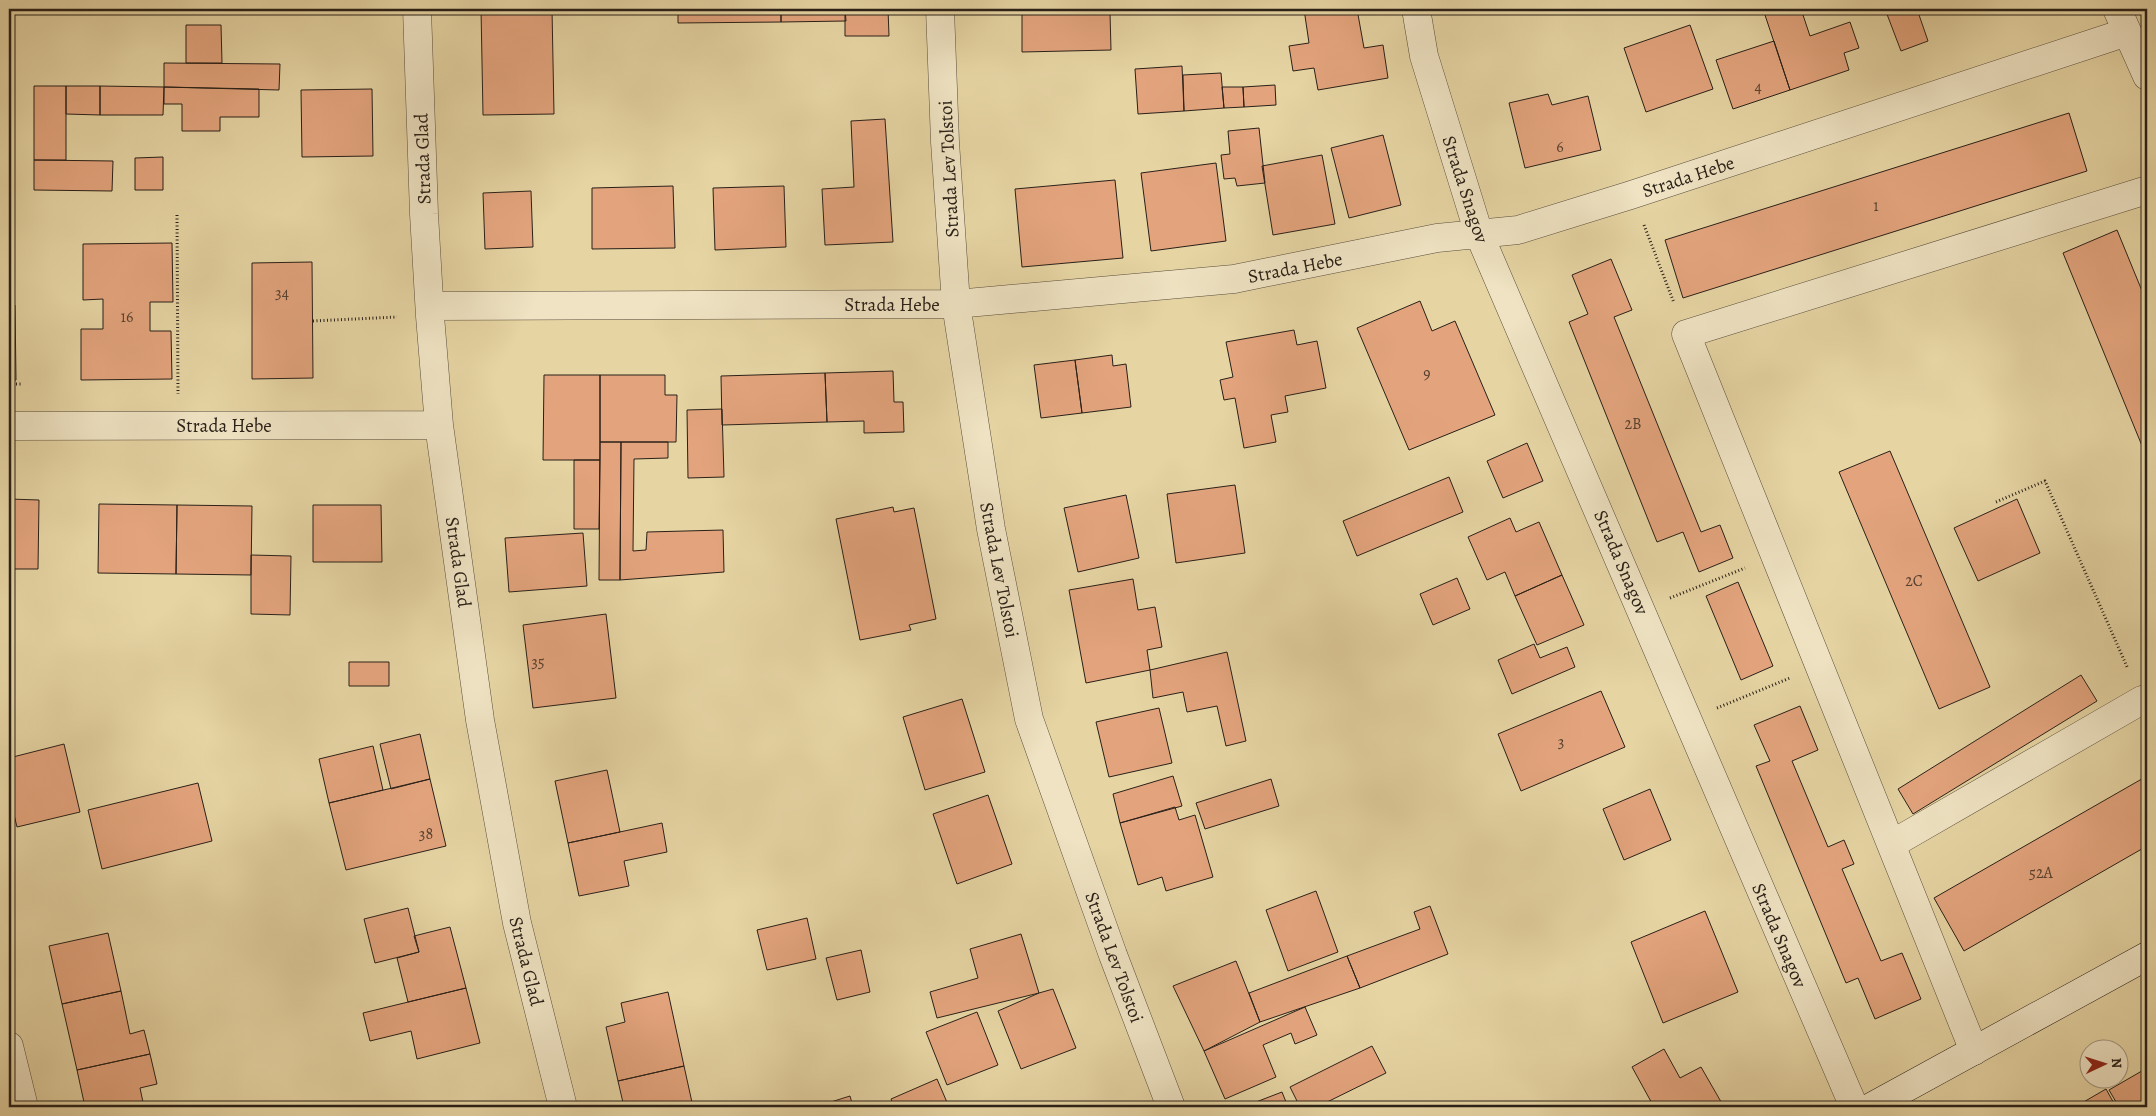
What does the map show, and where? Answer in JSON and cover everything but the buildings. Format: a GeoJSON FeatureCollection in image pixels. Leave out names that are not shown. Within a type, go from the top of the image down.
{"type":"FeatureCollection","features":[{"type":"Feature","properties":{"kind":"street","name":"Strada Glad"},"geometry":{"type":"LineString","coordinates":[[417,9],[424,214],[439,425],[480,720],[517,923],[564,1107]]}},
{"type":"Feature","properties":{"kind":"street","name":"Strada Lev Tolstoi"},"geometry":{"type":"LineString","coordinates":[[940,9],[945,142],[956,304],[991,529],[1029,719],[1113,955],[1171,1107]]}},
{"type":"Feature","properties":{"kind":"street","name":"Strada Snagov"},"geometry":{"type":"LineString","coordinates":[[1416,9],[1424,56],[1480,234],[1854,1107]]}},
{"type":"Feature","properties":{"kind":"street","name":"Strada Hebe"},"geometry":{"type":"LineString","coordinates":[[430,306],[956,304],[1234,279],[1437,238],[1518,230],[1632,195],[2122,20]]}},
{"type":"Feature","properties":{"kind":"street"},"geometry":{"type":"LineString","coordinates":[[2122,20],[2147,76]]}},
{"type":"Feature","properties":{"kind":"street"},"geometry":{"type":"LineString","coordinates":[[1974,1051],[1686,334],[2147,190]]}},
{"type":"Feature","properties":{"kind":"street","name":"Strada Hebe"},"geometry":{"type":"LineString","coordinates":[[9,426],[439,425]]}},
{"type":"Feature","properties":{"kind":"street"},"geometry":{"type":"LineString","coordinates":[[1892,844],[2144,700]]}},
{"type":"Feature","properties":{"kind":"street"},"geometry":{"type":"LineString","coordinates":[[1871,1107],[2147,956]]}},
{"type":"Feature","properties":{"kind":"street"},"geometry":{"type":"LineString","coordinates":[[9,1046],[24,1107]]}},
{"type":"Feature","properties":{"kind":"path"},"geometry":{"type":"LineString","coordinates":[[1632,195],[1686,334]]}},
{"type":"Feature","properties":{"kind":"path"},"geometry":{"type":"LineString","coordinates":[[177,214],[178,379]]}},
{"type":"Feature","properties":{"kind":"path"},"geometry":{"type":"LineString","coordinates":[[313,321],[382,318]]}},
{"type":"Feature","properties":{"kind":"path"},"geometry":{"type":"LineString","coordinates":[[9,384],[23,384]]}},
{"type":"Feature","properties":{"kind":"path"},"geometry":{"type":"LineString","coordinates":[[1996,502],[2045,481],[2144,700]]}},
{"type":"Feature","properties":{"kind":"path"},"geometry":{"type":"LineString","coordinates":[[1642,610],[1776,555]]}},
{"type":"Feature","properties":{"kind":"path"},"geometry":{"type":"LineString","coordinates":[[1689,720],[1820,665]]}}]}
